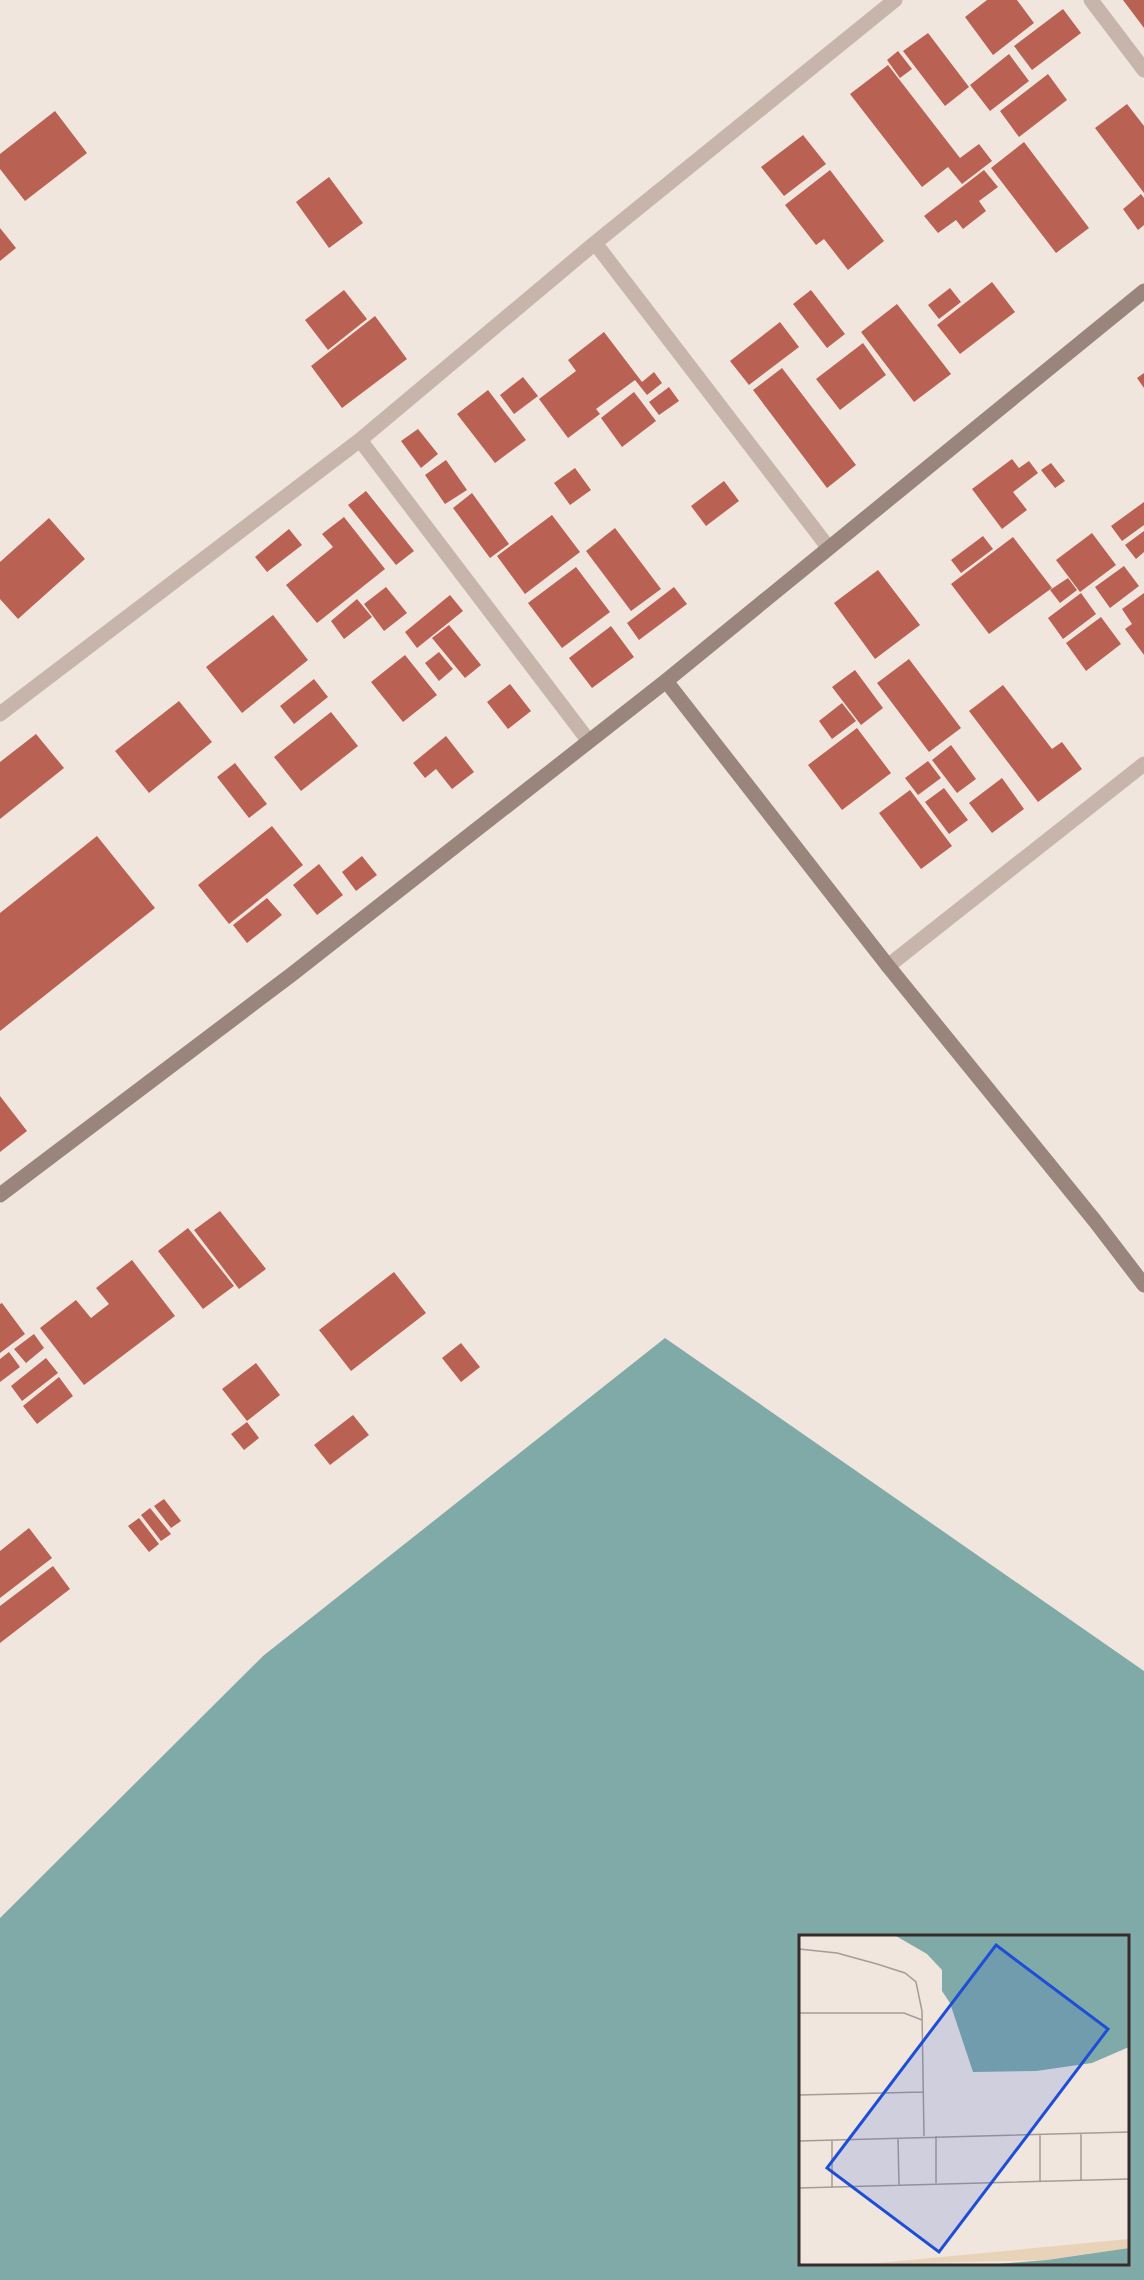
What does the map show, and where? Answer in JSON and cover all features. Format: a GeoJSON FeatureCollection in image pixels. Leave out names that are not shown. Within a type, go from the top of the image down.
{"type":"FeatureCollection","features":[{"type":"Feature","properties":{"kind":"street"},"geometry":{"type":"LineString","coordinates":[[0,714],[360,440],[595,243],[895,0]]}},
{"type":"Feature","properties":{"kind":"street"},"geometry":{"type":"LineString","coordinates":[[1091,0],[1144,70]]}},
{"type":"Feature","properties":{"kind":"street"},"geometry":{"type":"LineString","coordinates":[[595,243],[828,546]]}},
{"type":"Feature","properties":{"kind":"street"},"geometry":{"type":"LineString","coordinates":[[0,1195],[291,975],[666,681],[828,546],[1144,291]]}},
{"type":"Feature","properties":{"kind":"street"},"geometry":{"type":"LineString","coordinates":[[360,440],[588,740]]}},
{"type":"Feature","properties":{"kind":"street"},"geometry":{"type":"LineString","coordinates":[[666,681],[888,966],[1088,1211],[1144,1285]]}},
{"type":"Feature","properties":{"kind":"street"},"geometry":{"type":"LineString","coordinates":[[888,966],[1144,764]]}},
{"type":"Feature","properties":{"kind":"water"},"geometry":{"type":"Polygon","coordinates":[[[665,1338],[1144,1671],[1144,2280],[0,2280],[0,1918],[263,1656],[665,1338]]]}},
{"type":"Feature","properties":{"kind":"building"},"geometry":{"type":"Polygon","coordinates":[[[987,0],[1017,0],[1034,23],[993,55],[965,17],[987,0]]]}},
{"type":"Feature","properties":{"kind":"building"},"geometry":{"type":"Polygon","coordinates":[[[1123,0],[1144,0],[1144,28],[1123,0]]]}},
{"type":"Feature","properties":{"kind":"building"},"geometry":{"type":"Polygon","coordinates":[[[1063,9],[1081,33],[1032,70],[1014,46],[1063,9]]]}},
{"type":"Feature","properties":{"kind":"building"},"geometry":{"type":"Polygon","coordinates":[[[928,33],[969,87],[945,106],[903,51],[928,33]]]}},
{"type":"Feature","properties":{"kind":"building"},"geometry":{"type":"Polygon","coordinates":[[[898,51],[912,69],[900,78],[887,60],[898,51]]]}},
{"type":"Feature","properties":{"kind":"building"},"geometry":{"type":"Polygon","coordinates":[[[1009,54],[1029,81],[990,111],[970,85],[1009,54]]]}},
{"type":"Feature","properties":{"kind":"building"},"geometry":{"type":"Polygon","coordinates":[[[888,65],[960,158],[979,144],[992,161],[962,184],[948,167],[922,187],[850,94],[888,65]]]}},
{"type":"Feature","properties":{"kind":"building"},"geometry":{"type":"Polygon","coordinates":[[[1048,74],[1067,100],[1019,137],[1000,111],[1048,74]]]}},
{"type":"Feature","properties":{"kind":"building"},"geometry":{"type":"Polygon","coordinates":[[[1127,104],[1144,126],[1144,193],[1095,128],[1127,104]]]}},
{"type":"Feature","properties":{"kind":"building"},"geometry":{"type":"Polygon","coordinates":[[[55,111],[87,153],[25,201],[0,169],[0,154],[55,111]]]}},
{"type":"Feature","properties":{"kind":"building"},"geometry":{"type":"Polygon","coordinates":[[[803,135],[826,164],[784,196],[761,167],[803,135]]]}},
{"type":"Feature","properties":{"kind":"building"},"geometry":{"type":"Polygon","coordinates":[[[1024,142],[1089,228],[1056,253],[991,168],[1024,142]]]}},
{"type":"Feature","properties":{"kind":"building"},"geometry":{"type":"Polygon","coordinates":[[[830,170],[884,241],[848,270],[824,239],[816,245],[785,205],[830,170]]]}},
{"type":"Feature","properties":{"kind":"building"},"geometry":{"type":"Polygon","coordinates":[[[984,170],[998,187],[979,201],[986,211],[963,229],[956,220],[938,233],[924,216],[984,170]]]}},
{"type":"Feature","properties":{"kind":"building"},"geometry":{"type":"Polygon","coordinates":[[[329,177],[363,223],[329,248],[296,202],[329,177]]]}},
{"type":"Feature","properties":{"kind":"building"},"geometry":{"type":"Polygon","coordinates":[[[1141,194],[1144,198],[1144,225],[1138,230],[1123,209],[1141,194]]]}},
{"type":"Feature","properties":{"kind":"building"},"geometry":{"type":"Polygon","coordinates":[[[0,228],[16,248],[0,261],[0,228]]]}},
{"type":"Feature","properties":{"kind":"building"},"geometry":{"type":"Polygon","coordinates":[[[992,282],[1015,312],[960,354],[937,325],[992,282]]]}},
{"type":"Feature","properties":{"kind":"building"},"geometry":{"type":"Polygon","coordinates":[[[950,288],[961,302],[939,319],[928,305],[950,288]]]}},
{"type":"Feature","properties":{"kind":"building"},"geometry":{"type":"Polygon","coordinates":[[[344,290],[367,319],[328,350],[305,320],[344,290]]]}},
{"type":"Feature","properties":{"kind":"building"},"geometry":{"type":"Polygon","coordinates":[[[811,290],[845,334],[827,348],[793,304],[811,290]]]}},
{"type":"Feature","properties":{"kind":"building"},"geometry":{"type":"Polygon","coordinates":[[[897,304],[951,374],[914,402],[861,332],[897,304]]]}},
{"type":"Feature","properties":{"kind":"building"},"geometry":{"type":"Polygon","coordinates":[[[375,316],[407,359],[342,408],[311,366],[375,316]]]}},
{"type":"Feature","properties":{"kind":"building"},"geometry":{"type":"Polygon","coordinates":[[[780,322],[799,347],[749,385],[730,361],[780,322]]]}},
{"type":"Feature","properties":{"kind":"building"},"geometry":{"type":"Polygon","coordinates":[[[604,332],[642,382],[654,372],[662,383],[647,395],[635,380],[596,409],[600,414],[568,438],[539,399],[576,371],[568,360],[604,332]]]}},
{"type":"Feature","properties":{"kind":"building"},"geometry":{"type":"Polygon","coordinates":[[[863,343],[886,375],[840,410],[816,379],[863,343]]]}},
{"type":"Feature","properties":{"kind":"building"},"geometry":{"type":"Polygon","coordinates":[[[782,368],[856,465],[827,488],[753,390],[782,368]]]}},
{"type":"Feature","properties":{"kind":"building"},"geometry":{"type":"Polygon","coordinates":[[[1144,373],[1144,388],[1137,378],[1144,373]]]}},
{"type":"Feature","properties":{"kind":"building"},"geometry":{"type":"Polygon","coordinates":[[[523,377],[538,396],[514,414],[500,395],[523,377]]]}},
{"type":"Feature","properties":{"kind":"building"},"geometry":{"type":"Polygon","coordinates":[[[669,387],[679,401],[659,415],[649,402],[669,387]]]}},
{"type":"Feature","properties":{"kind":"building"},"geometry":{"type":"Polygon","coordinates":[[[488,390],[526,440],[495,463],[457,414],[488,390]]]}},
{"type":"Feature","properties":{"kind":"building"},"geometry":{"type":"Polygon","coordinates":[[[634,392],[656,421],[622,447],[601,418],[634,392]]]}},
{"type":"Feature","properties":{"kind":"building"},"geometry":{"type":"Polygon","coordinates":[[[418,429],[438,454],[421,468],[401,441],[418,429]]]}},
{"type":"Feature","properties":{"kind":"building"},"geometry":{"type":"Polygon","coordinates":[[[1012,459],[1019,468],[1029,461],[1038,473],[1013,492],[1027,510],[1002,529],[972,489],[1012,459]]]}},
{"type":"Feature","properties":{"kind":"building"},"geometry":{"type":"Polygon","coordinates":[[[446,460],[467,490],[445,504],[425,475],[446,460]]]}},
{"type":"Feature","properties":{"kind":"building"},"geometry":{"type":"Polygon","coordinates":[[[1051,463],[1065,481],[1055,488],[1041,470],[1051,463]]]}},
{"type":"Feature","properties":{"kind":"building"},"geometry":{"type":"Polygon","coordinates":[[[575,468],[591,490],[570,505],[554,483],[575,468]]]}},
{"type":"Feature","properties":{"kind":"building"},"geometry":{"type":"Polygon","coordinates":[[[724,481],[739,501],[706,526],[691,506],[724,481]]]}},
{"type":"Feature","properties":{"kind":"building"},"geometry":{"type":"Polygon","coordinates":[[[366,491],[414,551],[396,565],[348,505],[366,491]]]}},
{"type":"Feature","properties":{"kind":"building"},"geometry":{"type":"Polygon","coordinates":[[[472,493],[509,544],[490,558],[453,508],[472,493]]]}},
{"type":"Feature","properties":{"kind":"building"},"geometry":{"type":"Polygon","coordinates":[[[1144,502],[1144,525],[1122,541],[1111,526],[1144,502]]]}},
{"type":"Feature","properties":{"kind":"building"},"geometry":{"type":"Polygon","coordinates":[[[552,515],[580,552],[525,594],[497,556],[552,515]]]}},
{"type":"Feature","properties":{"kind":"building"},"geometry":{"type":"Polygon","coordinates":[[[344,517],[385,569],[317,623],[286,585],[333,547],[322,534],[344,517]]]}},
{"type":"Feature","properties":{"kind":"building"},"geometry":{"type":"Polygon","coordinates":[[[49,518],[85,559],[18,619],[0,599],[0,562],[49,518]]]}},
{"type":"Feature","properties":{"kind":"building"},"geometry":{"type":"Polygon","coordinates":[[[615,528],[661,589],[631,611],[586,551],[615,528]]]}},
{"type":"Feature","properties":{"kind":"building"},"geometry":{"type":"Polygon","coordinates":[[[289,529],[302,545],[267,572],[255,557],[289,529]]]}},
{"type":"Feature","properties":{"kind":"building"},"geometry":{"type":"Polygon","coordinates":[[[1144,531],[1144,552],[1136,559],[1125,545],[1144,531]]]}},
{"type":"Feature","properties":{"kind":"building"},"geometry":{"type":"Polygon","coordinates":[[[1092,533],[1116,565],[1080,592],[1056,560],[1092,533]]]}},
{"type":"Feature","properties":{"kind":"building"},"geometry":{"type":"Polygon","coordinates":[[[983,536],[993,549],[961,573],[951,560],[983,536]]]}},
{"type":"Feature","properties":{"kind":"building"},"geometry":{"type":"Polygon","coordinates":[[[1013,537],[1052,588],[989,634],[951,584],[1013,537]]]}},
{"type":"Feature","properties":{"kind":"building"},"geometry":{"type":"Polygon","coordinates":[[[1124,566],[1139,586],[1110,608],[1095,587],[1124,566]]]}},
{"type":"Feature","properties":{"kind":"building"},"geometry":{"type":"Polygon","coordinates":[[[576,567],[610,612],[562,648],[528,603],[576,567]]]}},
{"type":"Feature","properties":{"kind":"building"},"geometry":{"type":"Polygon","coordinates":[[[878,570],[920,625],[875,659],[834,603],[878,570]]]}},
{"type":"Feature","properties":{"kind":"building"},"geometry":{"type":"Polygon","coordinates":[[[1068,578],[1077,590],[1060,603],[1050,590],[1068,578]]]}},
{"type":"Feature","properties":{"kind":"building"},"geometry":{"type":"Polygon","coordinates":[[[386,587],[407,613],[384,631],[364,604],[386,587]]]}},
{"type":"Feature","properties":{"kind":"building"},"geometry":{"type":"Polygon","coordinates":[[[674,587],[687,604],[639,640],[627,623],[674,587]]]}},
{"type":"Feature","properties":{"kind":"building"},"geometry":{"type":"Polygon","coordinates":[[[1081,593],[1096,614],[1063,639],[1048,618],[1081,593]]]}},
{"type":"Feature","properties":{"kind":"building"},"geometry":{"type":"Polygon","coordinates":[[[1144,593],[1144,655],[1125,629],[1132,624],[1122,609],[1144,593]]]}},
{"type":"Feature","properties":{"kind":"building"},"geometry":{"type":"Polygon","coordinates":[[[450,595],[463,611],[417,648],[405,632],[450,595]]]}},
{"type":"Feature","properties":{"kind":"building"},"geometry":{"type":"Polygon","coordinates":[[[357,599],[372,617],[344,639],[331,621],[357,599]]]}},
{"type":"Feature","properties":{"kind":"building"},"geometry":{"type":"Polygon","coordinates":[[[273,615],[308,660],[242,713],[206,667],[273,615]]]}},
{"type":"Feature","properties":{"kind":"building"},"geometry":{"type":"Polygon","coordinates":[[[1101,617],[1121,644],[1086,671],[1066,643],[1101,617]]]}},
{"type":"Feature","properties":{"kind":"building"},"geometry":{"type":"Polygon","coordinates":[[[449,625],[481,665],[465,678],[432,638],[449,625]]]}},
{"type":"Feature","properties":{"kind":"building"},"geometry":{"type":"Polygon","coordinates":[[[611,626],[634,657],[592,688],[569,658],[611,626]]]}},
{"type":"Feature","properties":{"kind":"building"},"geometry":{"type":"Polygon","coordinates":[[[439,652],[453,669],[439,681],[425,663],[439,652]]]}},
{"type":"Feature","properties":{"kind":"building"},"geometry":{"type":"Polygon","coordinates":[[[405,655],[437,695],[403,722],[371,682],[405,655]]]}},
{"type":"Feature","properties":{"kind":"building"},"geometry":{"type":"Polygon","coordinates":[[[909,659],[961,728],[929,752],[877,683],[909,659]]]}},
{"type":"Feature","properties":{"kind":"building"},"geometry":{"type":"Polygon","coordinates":[[[855,670],[883,708],[861,725],[832,687],[855,670]]]}},
{"type":"Feature","properties":{"kind":"building"},"geometry":{"type":"Polygon","coordinates":[[[314,679],[328,697],[294,724],[280,706],[314,679]]]}},
{"type":"Feature","properties":{"kind":"building"},"geometry":{"type":"Polygon","coordinates":[[[510,684],[531,711],[508,729],[487,702],[510,684]]]}},
{"type":"Feature","properties":{"kind":"building"},"geometry":{"type":"Polygon","coordinates":[[[1003,685],[1052,749],[1062,742],[1082,769],[1038,802],[969,711],[1003,685]]]}},
{"type":"Feature","properties":{"kind":"building"},"geometry":{"type":"Polygon","coordinates":[[[179,701],[212,742],[149,793],[115,751],[179,701]]]}},
{"type":"Feature","properties":{"kind":"building"},"geometry":{"type":"Polygon","coordinates":[[[842,703],[856,721],[832,739],[819,721],[842,703]]]}},
{"type":"Feature","properties":{"kind":"building"},"geometry":{"type":"Polygon","coordinates":[[[331,712],[358,746],[301,791],[274,757],[331,712]]]}},
{"type":"Feature","properties":{"kind":"building"},"geometry":{"type":"Polygon","coordinates":[[[857,728],[891,773],[842,810],[808,765],[857,728]]]}},
{"type":"Feature","properties":{"kind":"building"},"geometry":{"type":"Polygon","coordinates":[[[36,734],[64,768],[0,819],[0,762],[36,734]]]}},
{"type":"Feature","properties":{"kind":"building"},"geometry":{"type":"Polygon","coordinates":[[[446,736],[474,772],[452,789],[436,769],[425,778],[413,763],[446,736]]]}},
{"type":"Feature","properties":{"kind":"building"},"geometry":{"type":"Polygon","coordinates":[[[951,745],[976,779],[957,793],[932,760],[951,745]]]}},
{"type":"Feature","properties":{"kind":"building"},"geometry":{"type":"Polygon","coordinates":[[[928,761],[941,778],[918,795],[905,778],[928,761]]]}},
{"type":"Feature","properties":{"kind":"building"},"geometry":{"type":"Polygon","coordinates":[[[235,763],[267,804],[249,818],[217,777],[235,763]]]}},
{"type":"Feature","properties":{"kind":"building"},"geometry":{"type":"Polygon","coordinates":[[[1002,778],[1024,809],[992,833],[969,803],[1002,778]]]}},
{"type":"Feature","properties":{"kind":"building"},"geometry":{"type":"Polygon","coordinates":[[[944,788],[968,820],[949,834],[925,802],[944,788]]]}},
{"type":"Feature","properties":{"kind":"building"},"geometry":{"type":"Polygon","coordinates":[[[910,790],[952,846],[921,869],[879,813],[910,790]]]}},
{"type":"Feature","properties":{"kind":"building"},"geometry":{"type":"Polygon","coordinates":[[[272,826],[303,865],[229,924],[198,885],[272,826]]]}},
{"type":"Feature","properties":{"kind":"building"},"geometry":{"type":"Polygon","coordinates":[[[97,836],[155,908],[0,1031],[0,913],[97,836]]]}},
{"type":"Feature","properties":{"kind":"building"},"geometry":{"type":"Polygon","coordinates":[[[362,856],[377,875],[356,891],[342,872],[362,856]]]}},
{"type":"Feature","properties":{"kind":"building"},"geometry":{"type":"Polygon","coordinates":[[[319,864],[343,895],[317,915],[293,885],[319,864]]]}},
{"type":"Feature","properties":{"kind":"building"},"geometry":{"type":"Polygon","coordinates":[[[267,898],[282,915],[247,943],[233,925],[267,898]]]}},
{"type":"Feature","properties":{"kind":"building"},"geometry":{"type":"Polygon","coordinates":[[[0,1096],[27,1131],[0,1152],[0,1096]]]}},
{"type":"Feature","properties":{"kind":"building"},"geometry":{"type":"Polygon","coordinates":[[[220,1211],[266,1269],[239,1289],[194,1230],[220,1211]]]}},
{"type":"Feature","properties":{"kind":"building"},"geometry":{"type":"Polygon","coordinates":[[[188,1228],[234,1286],[203,1309],[158,1251],[188,1228]]]}},
{"type":"Feature","properties":{"kind":"building"},"geometry":{"type":"Polygon","coordinates":[[[132,1260],[175,1316],[84,1385],[40,1328],[76,1300],[91,1318],[109,1304],[96,1288],[132,1260]]]}},
{"type":"Feature","properties":{"kind":"building"},"geometry":{"type":"Polygon","coordinates":[[[394,1272],[426,1313],[351,1371],[319,1330],[394,1272]]]}},
{"type":"Feature","properties":{"kind":"building"},"geometry":{"type":"Polygon","coordinates":[[[2,1303],[25,1334],[0,1353],[0,1304],[2,1303]]]}},
{"type":"Feature","properties":{"kind":"building"},"geometry":{"type":"Polygon","coordinates":[[[34,1334],[44,1348],[26,1363],[14,1349],[34,1334]]]}},
{"type":"Feature","properties":{"kind":"building"},"geometry":{"type":"Polygon","coordinates":[[[461,1343],[480,1367],[461,1382],[442,1358],[461,1343]]]}},
{"type":"Feature","properties":{"kind":"building"},"geometry":{"type":"Polygon","coordinates":[[[9,1352],[20,1367],[0,1382],[0,1359],[9,1352]]]}},
{"type":"Feature","properties":{"kind":"building"},"geometry":{"type":"Polygon","coordinates":[[[46,1358],[58,1373],[22,1401],[11,1386],[46,1358]]]}},
{"type":"Feature","properties":{"kind":"building"},"geometry":{"type":"Polygon","coordinates":[[[256,1363],[280,1395],[247,1421],[222,1389],[256,1363]]]}},
{"type":"Feature","properties":{"kind":"building"},"geometry":{"type":"Polygon","coordinates":[[[59,1377],[73,1396],[37,1424],[23,1406],[59,1377]]]}},
{"type":"Feature","properties":{"kind":"building"},"geometry":{"type":"Polygon","coordinates":[[[353,1415],[369,1435],[330,1465],[314,1445],[353,1415]]]}},
{"type":"Feature","properties":{"kind":"building"},"geometry":{"type":"Polygon","coordinates":[[[247,1422],[259,1438],[244,1450],[231,1434],[247,1422]]]}},
{"type":"Feature","properties":{"kind":"building"},"geometry":{"type":"Polygon","coordinates":[[[164,1499],[181,1521],[171,1528],[154,1506],[164,1499]]]}},
{"type":"Feature","properties":{"kind":"building"},"geometry":{"type":"Polygon","coordinates":[[[150,1508],[171,1534],[161,1541],[141,1515],[150,1508]]]}},
{"type":"Feature","properties":{"kind":"building"},"geometry":{"type":"Polygon","coordinates":[[[139,1518],[159,1544],[149,1552],[128,1526],[139,1518]]]}},
{"type":"Feature","properties":{"kind":"building"},"geometry":{"type":"Polygon","coordinates":[[[29,1528],[52,1558],[0,1598],[0,1551],[29,1528]]]}},
{"type":"Feature","properties":{"kind":"building"},"geometry":{"type":"Polygon","coordinates":[[[53,1566],[70,1589],[0,1643],[0,1606],[53,1566]]]}}]}
